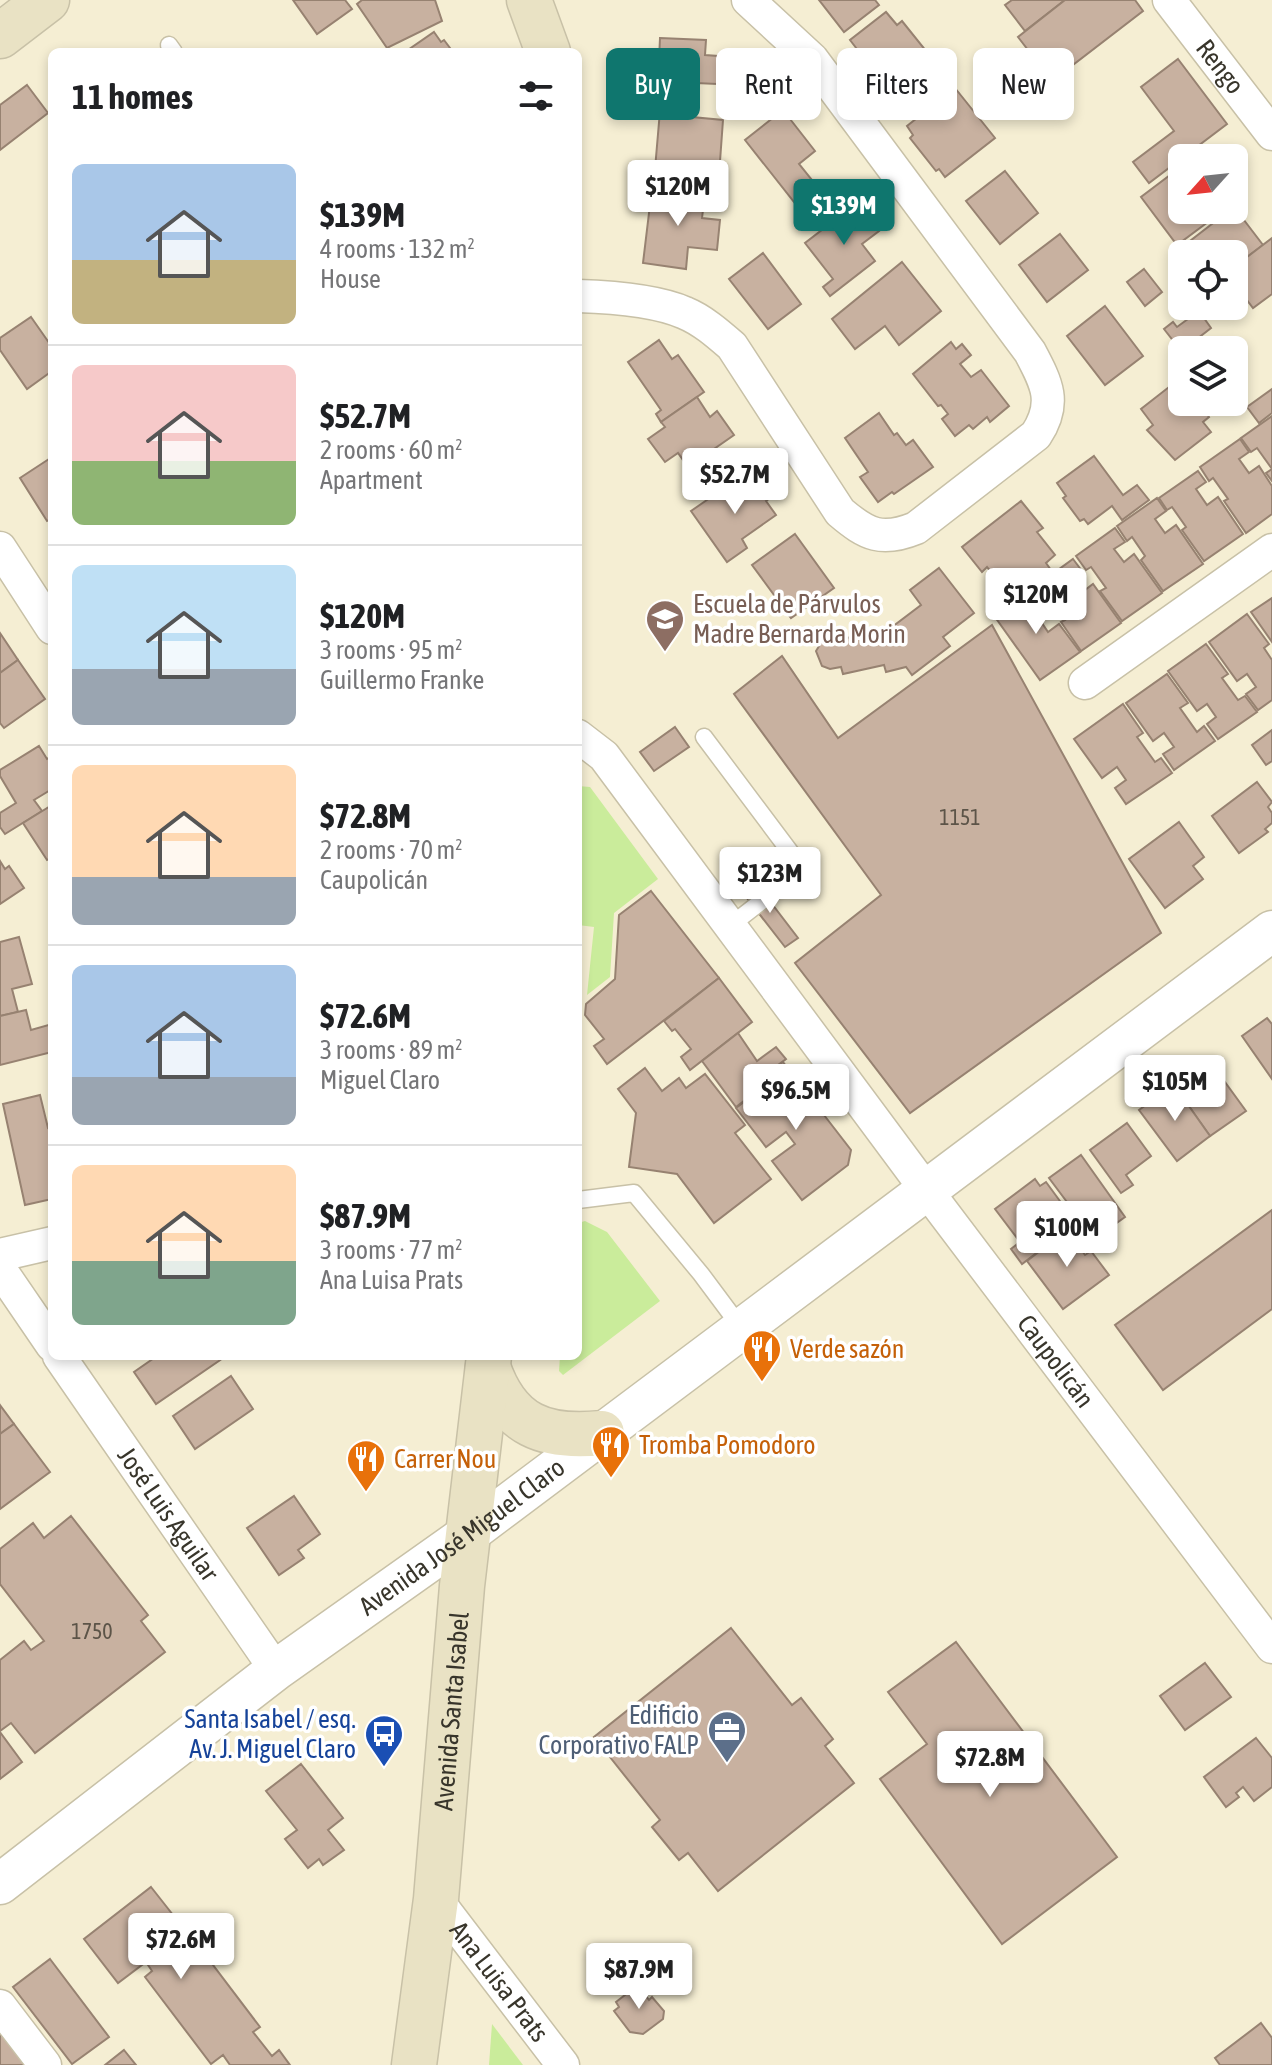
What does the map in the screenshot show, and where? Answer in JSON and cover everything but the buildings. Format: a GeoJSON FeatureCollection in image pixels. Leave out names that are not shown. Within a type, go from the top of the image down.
{"type":"FeatureCollection","features":[{"type":"Feature","properties":{"kind":"main road"},"geometry":{"type":"LineString","coordinates":[[0,36],[47,0]]}},
{"type":"Feature","properties":{"kind":"main road"},"geometry":{"type":"LineString","coordinates":[[529,0],[547,48]]}},
{"type":"Feature","properties":{"kind":"main road"},"geometry":{"type":"LineString","coordinates":[[488,1362],[504,1402],[531,1425],[559,1434],[602,1433]]}},
{"type":"Feature","properties":{"kind":"main road","name":"Avenida Santa Isabel"},"geometry":{"type":"LineString","coordinates":[[414,2065],[436,1899],[468,1534],[488,1362]]}},
{"type":"Feature","properties":{"kind":"street"},"geometry":{"type":"LineString","coordinates":[[582,296],[616,297],[684,312],[712,329],[732,346],[840,512],[860,529],[879,536],[899,535],[916,528],[1036,435],[1047,418],[1048,397],[1043,376],[1030,352],[812,59],[748,0]]}},
{"type":"Feature","properties":{"kind":"street","name":"Rengo"},"geometry":{"type":"LineString","coordinates":[[1169,0],[1272,134]]}},
{"type":"Feature","properties":{"kind":"street"},"geometry":{"type":"LineString","coordinates":[[0,548],[48,622]]}},
{"type":"Feature","properties":{"kind":"street"},"geometry":{"type":"LineString","coordinates":[[1085,683],[1272,550]]}},
{"type":"Feature","properties":{"kind":"street","name":"Caupolicán"},"geometry":{"type":"LineString","coordinates":[[582,739],[604,756],[927,1191],[1272,1647]]}},
{"type":"Feature","properties":{"kind":"street","name":"Avenida José Miguel Claro"},"geometry":{"type":"LineString","coordinates":[[0,1884],[276,1670],[468,1534],[1272,931]]}},
{"type":"Feature","properties":{"kind":"street"},"geometry":{"type":"LineString","coordinates":[[0,1255],[48,1244]]}},
{"type":"Feature","properties":{"kind":"street"},"geometry":{"type":"LineString","coordinates":[[0,1269],[48,1339]]}},
{"type":"Feature","properties":{"kind":"street","name":"José Luis Aguilar"},"geometry":{"type":"LineString","coordinates":[[62,1360],[276,1670]]}},
{"type":"Feature","properties":{"kind":"street","name":"Ana Luisa Prats"},"geometry":{"type":"LineString","coordinates":[[436,1899],[563,2065]]}},
{"type":"Feature","properties":{"kind":"street"},"geometry":{"type":"LineString","coordinates":[[0,2006],[45,2065]]}},
{"type":"Feature","properties":{"kind":"lane"},"geometry":{"type":"LineString","coordinates":[[704,737],[803,869],[731,925]]}},
{"type":"Feature","properties":{"kind":"lane"},"geometry":{"type":"LineString","coordinates":[[582,1200],[634,1193],[742,1329]]}},
{"type":"Feature","properties":{"kind":"green space"},"geometry":{"type":"Polygon","coordinates":[[[582,786],[590,787],[658,879],[614,913],[610,977],[587,995],[594,927],[582,926],[582,786]]]}},
{"type":"Feature","properties":{"kind":"green space"},"geometry":{"type":"Polygon","coordinates":[[[582,1222],[607,1232],[660,1301],[563,1375],[559,1371],[560,1360],[582,1360],[582,1222]]]}},
{"type":"Feature","properties":{"kind":"green space"},"geometry":{"type":"Polygon","coordinates":[[[492,2024],[523,2065],[489,2065],[492,2024]]]}},
{"type":"Feature","properties":{"kind":"place","name":"Escuela de Párvulos Madre Bernarda Morin"},"geometry":{"type":"Point","coordinates":[665,653]}},
{"type":"Feature","properties":{"kind":"place","name":"Verde sazón"},"geometry":{"type":"Point","coordinates":[762,1383]}},
{"type":"Feature","properties":{"kind":"place","name":"Tromba Pomodoro"},"geometry":{"type":"Point","coordinates":[611,1479]}},
{"type":"Feature","properties":{"kind":"place","name":"Carrer Nou"},"geometry":{"type":"Point","coordinates":[366,1493]}},
{"type":"Feature","properties":{"kind":"place","name":"Edificio Corporativo FALP"},"geometry":{"type":"Point","coordinates":[727,1764]}},
{"type":"Feature","properties":{"kind":"place","name":"Santa Isabel / esq. Av. J. Miguel Claro"},"geometry":{"type":"Point","coordinates":[384,1768]}}]}
